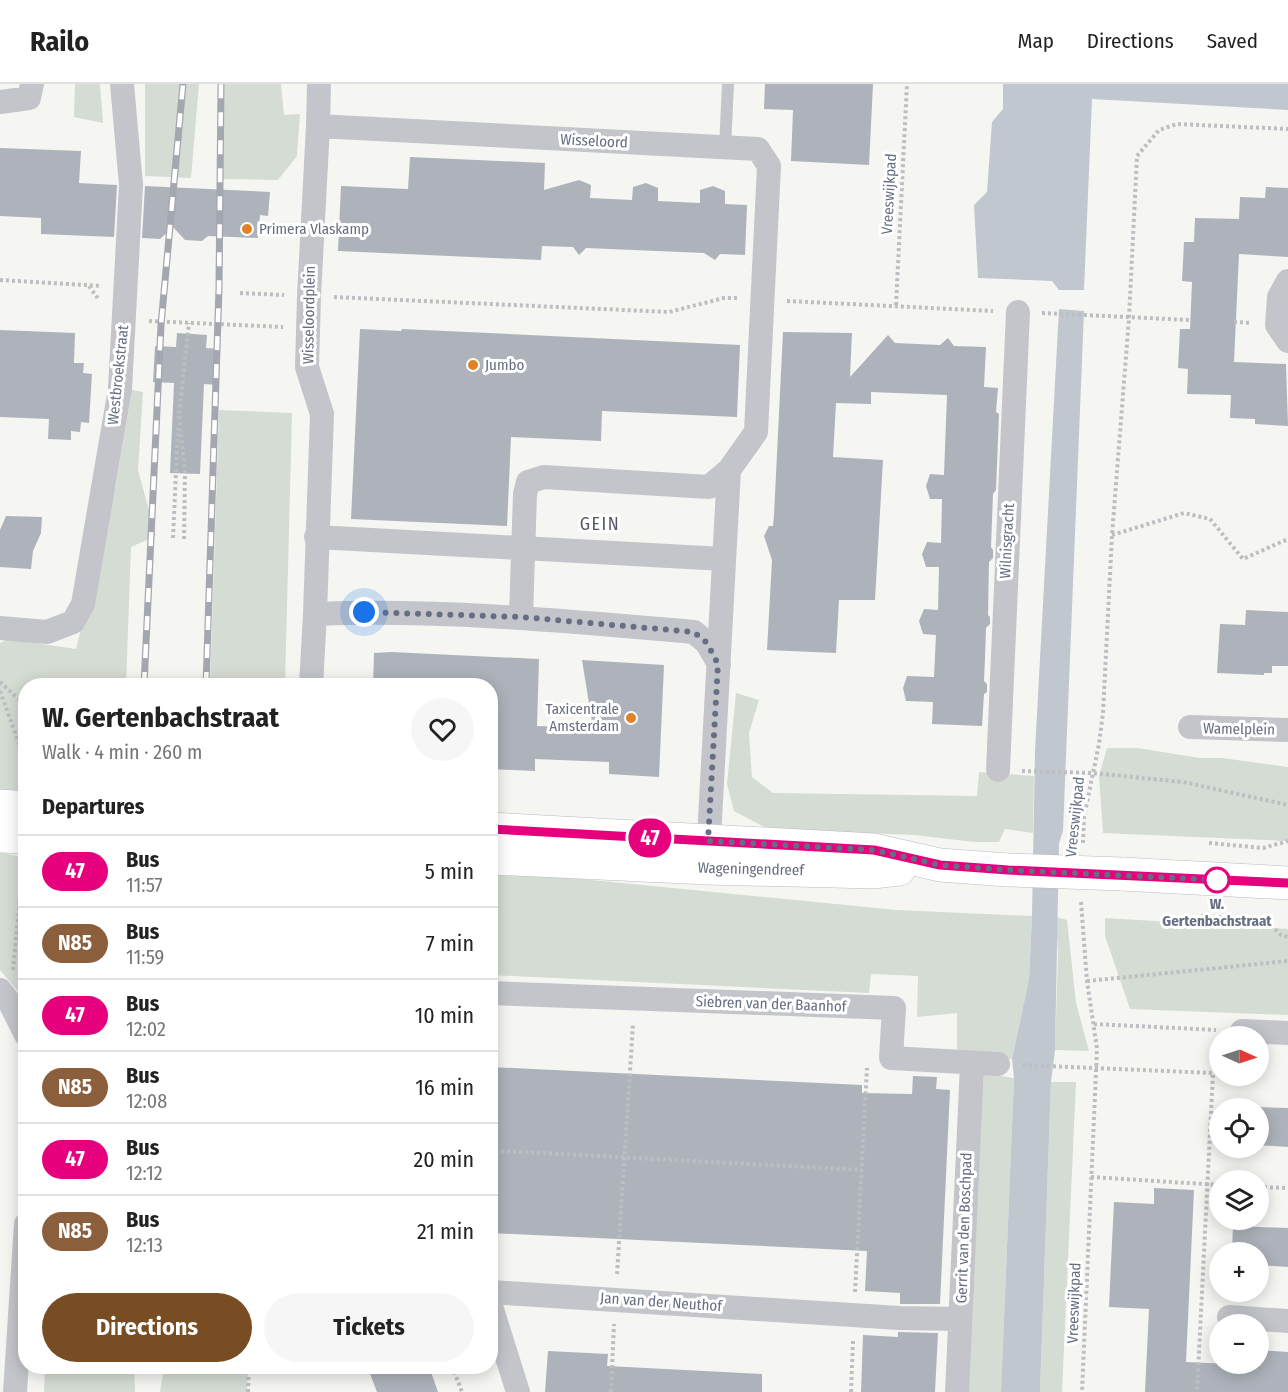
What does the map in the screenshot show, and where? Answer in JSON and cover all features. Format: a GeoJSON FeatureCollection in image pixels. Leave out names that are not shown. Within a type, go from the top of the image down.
{"type":"FeatureCollection","features":[{"type":"Feature","properties":{"kind":"street"},"geometry":{"type":"LineString","coordinates":[[0,102],[29,98],[32,84]]}},
{"type":"Feature","properties":{"kind":"street","name":"Westbroekstraat"},"geometry":{"type":"LineString","coordinates":[[0,628],[47,632],[73,622],[83,604],[120,389],[131,185],[122,84]]}},
{"type":"Feature","properties":{"kind":"street"},"geometry":{"type":"LineString","coordinates":[[318,126],[320,84]]}},
{"type":"Feature","properties":{"kind":"street","name":"Wisseloord"},"geometry":{"type":"LineString","coordinates":[[318,126],[758,149],[769,166],[764,300]]}},
{"type":"Feature","properties":{"kind":"street","name":"Wisseloordplein"},"geometry":{"type":"LineString","coordinates":[[311,678],[322,414],[307,368],[318,126]]}},
{"type":"Feature","properties":{"kind":"street"},"geometry":{"type":"LineString","coordinates":[[1288,281],[1279,297],[1277,325],[1288,341]]}},
{"type":"Feature","properties":{"kind":"street"},"geometry":{"type":"LineString","coordinates":[[521,617],[525,494],[528,482],[544,477],[709,487],[729,470],[756,432],[764,300]]}},
{"type":"Feature","properties":{"kind":"street","name":"Wilnisgracht"},"geometry":{"type":"LineString","coordinates":[[998,770],[1018,312]]}},
{"type":"Feature","properties":{"kind":"street"},"geometry":{"type":"LineString","coordinates":[[708,854],[729,470]]}},
{"type":"Feature","properties":{"kind":"street"},"geometry":{"type":"LineString","coordinates":[[316,537],[724,559]]}},
{"type":"Feature","properties":{"kind":"street"},"geometry":{"type":"LineString","coordinates":[[315,614],[364,612],[521,617],[694,632],[707,643],[718,664]]}},
{"type":"Feature","properties":{"kind":"street","name":"Wamelplein"},"geometry":{"type":"LineString","coordinates":[[1190,727],[1288,730]]}},
{"type":"Feature","properties":{"kind":"street"},"geometry":{"type":"LineString","coordinates":[[0,806],[18,807]]}},
{"type":"Feature","properties":{"kind":"street","name":"Wageningendreef"},"geometry":{"type":"LineString","coordinates":[[498,830],[708,854]]}},
{"type":"Feature","properties":{"kind":"street"},"geometry":{"type":"LineString","coordinates":[[0,836],[18,848]]}},
{"type":"Feature","properties":{"kind":"street","name":"Wageningendreef"},"geometry":{"type":"LineString","coordinates":[[498,858],[874,850],[940,865],[1288,883]]}},
{"type":"Feature","properties":{"kind":"street"},"geometry":{"type":"LineString","coordinates":[[6,980],[10,1004],[18,1020]]}},
{"type":"Feature","properties":{"kind":"street","name":"Siebren van der Baanhof"},"geometry":{"type":"LineString","coordinates":[[498,993],[894,1008],[891,1058],[998,1064]]}},
{"type":"Feature","properties":{"kind":"street"},"geometry":{"type":"LineString","coordinates":[[1269,1032],[1288,1033]]}},
{"type":"Feature","properties":{"kind":"street","name":"Gerrit van den Boschpad"},"geometry":{"type":"LineString","coordinates":[[957,1392],[972,1064]]}},
{"type":"Feature","properties":{"kind":"street","name":"Jan van der Neuthof"},"geometry":{"type":"LineString","coordinates":[[498,1292],[960,1319]]}},
{"type":"Feature","properties":{"kind":"street"},"geometry":{"type":"LineString","coordinates":[[1269,1320],[1288,1321]]}},
{"type":"Feature","properties":{"kind":"street"},"geometry":{"type":"LineString","coordinates":[[498,1328],[518,1392]]}},
{"type":"Feature","properties":{"kind":"street"},"geometry":{"type":"LineString","coordinates":[[15,1392],[18,1346]]}},
{"type":"Feature","properties":{"kind":"lane"},"geometry":{"type":"LineString","coordinates":[[725,147],[728,84]]}},
{"type":"Feature","properties":{"kind":"path","name":"Vreeswijkpad"},"geometry":{"type":"LineString","coordinates":[[896,305],[907,84]]}},
{"type":"Feature","properties":{"kind":"path","name":"Vreeswijkpad"},"geometry":{"type":"LineString","coordinates":[[1083,853],[1084,817],[1103,713],[1112,535],[1129,318],[1137,156],[1159,130],[1177,124],[1288,129]]}},
{"type":"Feature","properties":{"kind":"path"},"geometry":{"type":"LineString","coordinates":[[0,280],[112,287]]}},
{"type":"Feature","properties":{"kind":"path"},"geometry":{"type":"LineString","coordinates":[[89,286],[101,304]]}},
{"type":"Feature","properties":{"kind":"path"},"geometry":{"type":"LineString","coordinates":[[240,293],[669,312],[724,298],[982,311]]}},
{"type":"Feature","properties":{"kind":"path"},"geometry":{"type":"LineString","coordinates":[[1053,313],[1190,320]]}},
{"type":"Feature","properties":{"kind":"path"},"geometry":{"type":"LineString","coordinates":[[147,321],[308,328]]}},
{"type":"Feature","properties":{"kind":"path"},"geometry":{"type":"LineString","coordinates":[[173,538],[179,415],[189,323]]}},
{"type":"Feature","properties":{"kind":"path"},"geometry":{"type":"LineString","coordinates":[[179,415],[185,473],[184,539]]}},
{"type":"Feature","properties":{"kind":"path"},"geometry":{"type":"LineString","coordinates":[[1112,535],[1184,513],[1210,519],[1243,559],[1288,539]]}},
{"type":"Feature","properties":{"kind":"path"},"geometry":{"type":"LineString","coordinates":[[0,682],[18,699]]}},
{"type":"Feature","properties":{"kind":"path"},"geometry":{"type":"LineString","coordinates":[[0,690],[18,741]]}},
{"type":"Feature","properties":{"kind":"path"},"geometry":{"type":"LineString","coordinates":[[1022,771],[1092,773],[1183,782],[1288,805]]}},
{"type":"Feature","properties":{"kind":"path"},"geometry":{"type":"LineString","coordinates":[[1209,843],[1263,848],[1288,841]]}},
{"type":"Feature","properties":{"kind":"path"},"geometry":{"type":"LineString","coordinates":[[6,980],[18,895]]}},
{"type":"Feature","properties":{"kind":"path","name":"Vreeswijkpad"},"geometry":{"type":"LineString","coordinates":[[1081,897],[1087,981],[1094,1024],[1096,1069],[1082,1392]]}},
{"type":"Feature","properties":{"kind":"path"},"geometry":{"type":"LineString","coordinates":[[1202,916],[1266,920],[1281,935],[1288,937]]}},
{"type":"Feature","properties":{"kind":"path"},"geometry":{"type":"LineString","coordinates":[[1087,981],[1288,961]]}},
{"type":"Feature","properties":{"kind":"path"},"geometry":{"type":"LineString","coordinates":[[611,1392],[634,999]]}},
{"type":"Feature","properties":{"kind":"path"},"geometry":{"type":"LineString","coordinates":[[1094,1024],[1209,1029]]}},
{"type":"Feature","properties":{"kind":"path"},"geometry":{"type":"LineString","coordinates":[[998,1064],[1213,1073],[1197,1392]]}},
{"type":"Feature","properties":{"kind":"path"},"geometry":{"type":"LineString","coordinates":[[851,1392],[843,1314],[862,1170],[867,1066]]}},
{"type":"Feature","properties":{"kind":"path"},"geometry":{"type":"LineString","coordinates":[[498,1153],[504,1151],[862,1170]]}},
{"type":"Feature","properties":{"kind":"path"},"geometry":{"type":"LineString","coordinates":[[1091,1177],[1206,1185]]}},
{"type":"Feature","properties":{"kind":"path"},"geometry":{"type":"LineString","coordinates":[[1269,1187],[1288,1188]]}},
{"type":"Feature","properties":{"kind":"path"},"geometry":{"type":"LineString","coordinates":[[248,1392],[249,1374]]}},
{"type":"Feature","properties":{"kind":"path"},"geometry":{"type":"LineString","coordinates":[[455,1374],[462,1392]]}},
{"type":"Feature","properties":{"kind":"shaded area"},"geometry":{"type":"Polygon","coordinates":[[[75,84],[100,84],[103,123],[74,117],[75,84]]]}},
{"type":"Feature","properties":{"kind":"shaded area"},"geometry":{"type":"Polygon","coordinates":[[[145,84],[199,84],[191,178],[145,176],[145,84]]]}},
{"type":"Feature","properties":{"kind":"shaded area"},"geometry":{"type":"Polygon","coordinates":[[[219,84],[281,84],[284,115],[300,114],[297,156],[278,180],[220,179],[219,84]]]}},
{"type":"Feature","properties":{"kind":"shaded area"},"geometry":{"type":"Polygon","coordinates":[[[1003,84],[1288,84],[1288,110],[1092,99],[1084,290],[1059,290],[1052,281],[978,278],[974,205],[987,192],[992,122],[1003,109],[1003,84]]]}},
{"type":"Feature","properties":{"kind":"shaded area"},"geometry":{"type":"Polygon","coordinates":[[[1059,309],[1084,311],[1063,831],[1059,843],[1055,1050],[1051,1082],[1040,1392],[1001,1392],[1014,1078],[1012,1059],[1029,979],[1035,751],[1059,309]]]}},
{"type":"Feature","properties":{"kind":"shaded area"},"geometry":{"type":"Polygon","coordinates":[[[132,390],[143,392],[138,470],[156,536],[131,547],[126,678],[18,678],[18,795],[0,793],[0,643],[8,639],[76,649],[116,485],[132,390]]]}},
{"type":"Feature","properties":{"kind":"shaded area"},"geometry":{"type":"Polygon","coordinates":[[[219,410],[292,413],[285,678],[210,678],[219,410]]]}},
{"type":"Feature","properties":{"kind":"shaded area"},"geometry":{"type":"Polygon","coordinates":[[[736,693],[759,700],[749,733],[752,777],[773,793],[977,796],[979,772],[1034,776],[1033,833],[1005,829],[999,842],[974,842],[914,835],[768,829],[734,811],[727,784],[736,693]]]}},
{"type":"Feature","properties":{"kind":"shaded area"},"geometry":{"type":"Polygon","coordinates":[[[1107,748],[1137,748],[1200,758],[1222,758],[1288,767],[1288,841],[1103,833],[1099,776],[1107,748]]]}},
{"type":"Feature","properties":{"kind":"shaded area"},"geometry":{"type":"Polygon","coordinates":[[[0,852],[18,856],[18,992],[0,970],[0,852]]]}},
{"type":"Feature","properties":{"kind":"shaded area"},"geometry":{"type":"Polygon","coordinates":[[[498,871],[897,910],[1032,916],[1029,979],[1012,1059],[999,1059],[1001,1076],[1014,1078],[1001,1392],[962,1392],[978,1074],[957,1056],[957,1013],[917,1017],[918,976],[871,974],[869,993],[498,975],[498,871]]]}},
{"type":"Feature","properties":{"kind":"shaded area"},"geometry":{"type":"Polygon","coordinates":[[[1056,917],[1067,920],[1076,1003],[1089,1051],[1055,1050],[1058,955],[1056,917]]]}},
{"type":"Feature","properties":{"kind":"shaded area"},"geometry":{"type":"Polygon","coordinates":[[[1105,918],[1288,929],[1288,1015],[1130,1009],[1105,936],[1105,918]]]}},
{"type":"Feature","properties":{"kind":"shaded area"},"geometry":{"type":"Polygon","coordinates":[[[1051,1082],[1076,1082],[1062,1392],[1040,1392],[1051,1082]]]}},
{"type":"Feature","properties":{"kind":"shaded area"},"geometry":{"type":"Polygon","coordinates":[[[45,1374],[134,1374],[135,1392],[44,1392],[45,1374]]]}},
{"type":"Feature","properties":{"kind":"shaded area"},"geometry":{"type":"Polygon","coordinates":[[[163,1374],[248,1374],[247,1392],[160,1392],[163,1374]]]}},
{"type":"Feature","properties":{"kind":"building"},"geometry":{"type":"Polygon","coordinates":[[[765,84],[873,84],[869,165],[791,161],[793,110],[764,109],[765,84]]]}},
{"type":"Feature","properties":{"kind":"building"},"geometry":{"type":"Polygon","coordinates":[[[0,148],[81,151],[79,183],[117,185],[114,237],[41,234],[41,218],[0,216],[0,148]]]}},
{"type":"Feature","properties":{"kind":"building"},"geometry":{"type":"Polygon","coordinates":[[[410,157],[545,163],[544,190],[579,180],[591,185],[590,198],[632,200],[633,187],[646,183],[658,188],[658,201],[700,203],[700,190],[713,186],[725,191],[725,204],[747,205],[745,255],[720,254],[715,260],[704,253],[586,248],[579,255],[573,247],[542,246],[541,260],[338,251],[341,186],[408,189],[410,157]]]}},
{"type":"Feature","properties":{"kind":"building"},"geometry":{"type":"Polygon","coordinates":[[[145,186],[270,192],[268,216],[260,215],[258,238],[208,236],[202,241],[185,240],[173,227],[160,239],[142,238],[145,186]]]}},
{"type":"Feature","properties":{"kind":"building"},"geometry":{"type":"Polygon","coordinates":[[[1266,187],[1288,188],[1288,257],[1239,254],[1234,362],[1286,364],[1288,426],[1255,424],[1255,419],[1230,418],[1231,395],[1187,394],[1188,369],[1178,368],[1180,329],[1190,329],[1192,282],[1182,281],[1184,242],[1194,242],[1195,218],[1239,219],[1240,197],[1265,198],[1266,187]]]}},
{"type":"Feature","properties":{"kind":"building"},"geometry":{"type":"Polygon","coordinates":[[[360,329],[740,345],[737,417],[602,411],[601,441],[511,437],[507,526],[351,519],[360,329]]]}},
{"type":"Feature","properties":{"kind":"building"},"geometry":{"type":"Polygon","coordinates":[[[0,330],[75,333],[74,363],[84,363],[83,373],[92,374],[89,423],[81,422],[80,432],[71,431],[71,440],[48,439],[49,419],[0,417],[0,330]]]}},
{"type":"Feature","properties":{"kind":"building"},"geometry":{"type":"Polygon","coordinates":[[[783,332],[852,333],[850,377],[888,335],[895,343],[940,345],[948,338],[954,346],[986,347],[984,387],[998,388],[996,412],[999,414],[996,490],[993,494],[991,547],[993,558],[989,562],[988,615],[990,624],[986,628],[984,681],[987,684],[987,692],[984,694],[982,726],[932,724],[933,702],[906,701],[903,688],[907,676],[934,677],[936,635],[923,634],[919,621],[924,609],[938,610],[939,567],[926,567],[922,554],[927,542],[941,543],[942,499],[930,499],[926,486],[930,474],[944,475],[947,395],[871,392],[871,404],[836,403],[833,457],[883,460],[875,600],[839,600],[836,653],[767,650],[772,560],[764,536],[769,526],[773,526],[783,332]]]}},
{"type":"Feature","properties":{"kind":"building"},"geometry":{"type":"Polygon","coordinates":[[[177,333],[207,335],[206,348],[219,349],[218,385],[204,384],[200,474],[170,473],[174,383],[153,382],[155,346],[176,347],[177,333]]]}},
{"type":"Feature","properties":{"kind":"building"},"geometry":{"type":"Polygon","coordinates":[[[6,516],[42,517],[41,533],[33,551],[31,569],[0,567],[0,530],[6,516]]]}},
{"type":"Feature","properties":{"kind":"building"},"geometry":{"type":"Polygon","coordinates":[[[1246,610],[1288,612],[1288,666],[1272,666],[1272,673],[1264,673],[1264,675],[1217,673],[1220,624],[1245,625],[1246,610]]]}},
{"type":"Feature","properties":{"kind":"building"},"geometry":{"type":"Polygon","coordinates":[[[374,653],[539,659],[537,726],[593,728],[582,660],[664,665],[659,777],[609,774],[609,762],[535,759],[535,771],[498,769],[498,678],[373,678],[374,653]]]}},
{"type":"Feature","properties":{"kind":"building"},"geometry":{"type":"Polygon","coordinates":[[[498,1067],[862,1085],[862,1093],[912,1094],[913,1076],[937,1077],[936,1089],[950,1090],[940,1304],[900,1304],[900,1293],[865,1291],[867,1251],[498,1233],[498,1067]]]}},
{"type":"Feature","properties":{"kind":"building"},"geometry":{"type":"Polygon","coordinates":[[[1269,1107],[1288,1108],[1288,1147],[1269,1146],[1269,1107]]]}},
{"type":"Feature","properties":{"kind":"building"},"geometry":{"type":"Polygon","coordinates":[[[1154,1188],[1194,1190],[1186,1362],[1209,1363],[1209,1374],[1269,1374],[1269,1351],[1288,1352],[1288,1392],[1145,1392],[1149,1309],[1109,1307],[1114,1202],[1154,1204],[1154,1188]]]}},
{"type":"Feature","properties":{"kind":"building"},"geometry":{"type":"Polygon","coordinates":[[[1288,1228],[1288,1267],[1269,1266],[1269,1242],[1232,1242],[1233,1230],[1288,1228]]]}},
{"type":"Feature","properties":{"kind":"building"},"geometry":{"type":"Polygon","coordinates":[[[898,1332],[938,1333],[935,1392],[861,1392],[863,1335],[898,1337],[898,1332]]]}},
{"type":"Feature","properties":{"kind":"building"},"geometry":{"type":"Polygon","coordinates":[[[548,1351],[608,1354],[607,1366],[762,1374],[762,1392],[545,1392],[548,1351]]]}},
{"type":"Feature","properties":{"kind":"building"},"geometry":{"type":"Polygon","coordinates":[[[370,1374],[432,1374],[438,1392],[377,1392],[370,1374]]]}},
{"type":"Feature","properties":{"kind":"railway"},"geometry":{"type":"LineString","coordinates":[[144,678],[161,325],[183,84]]}},
{"type":"Feature","properties":{"kind":"railway"},"geometry":{"type":"LineString","coordinates":[[206,678],[219,288],[221,84]]}},
{"type":"Feature","properties":{"kind":"bus line","name":"47"},"geometry":{"type":"LineString","coordinates":[[498,829],[874,850],[940,865],[1008,870],[1288,883]]}},
{"type":"Feature","properties":{"kind":"place","name":"Primera Vlaskamp"},"geometry":{"type":"Point","coordinates":[247,229]}},
{"type":"Feature","properties":{"kind":"place","name":"Jumbo"},"geometry":{"type":"Point","coordinates":[473,365]}},
{"type":"Feature","properties":{"kind":"place","name":"Taxicentrale Amsterdam"},"geometry":{"type":"Point","coordinates":[631,718]}},
{"type":"Feature","properties":{"kind":"place","name":"W. Gertenbachstraat"},"geometry":{"type":"Point","coordinates":[1217,880]}},
{"type":"Feature","properties":{"kind":"district","name":"GEIN"},"geometry":{"type":"Point","coordinates":[600,524]}},
{"type":"Feature","properties":{"kind":"route"},"geometry":{"type":"LineString","coordinates":[[364,612],[521,617],[694,632],[707,643],[718,664],[708,841],[874,850],[940,865],[1217,880]]}}]}
